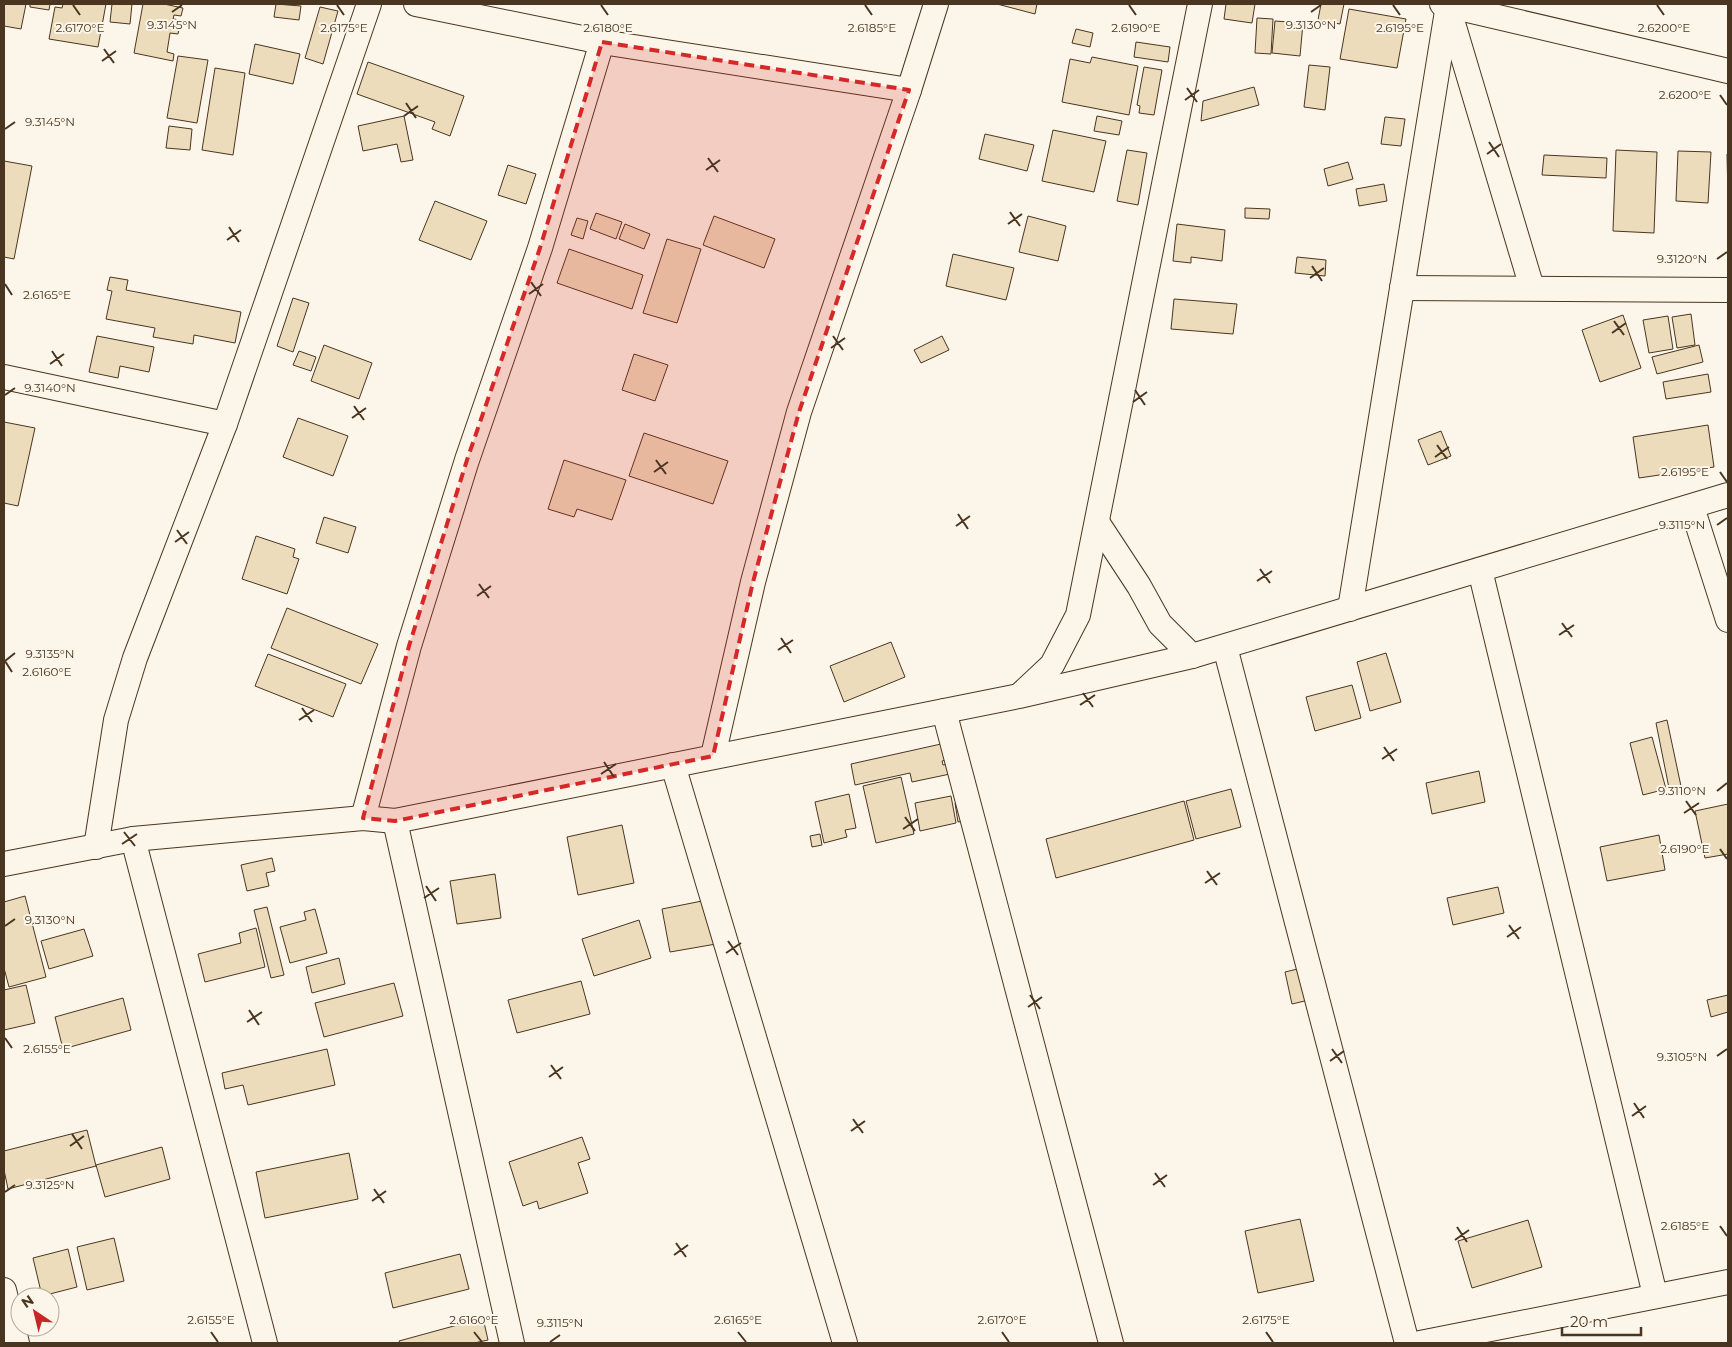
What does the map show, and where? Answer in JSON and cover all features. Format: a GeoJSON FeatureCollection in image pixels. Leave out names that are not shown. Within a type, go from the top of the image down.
{"type":"FeatureCollection","features":[{"type":"Feature","properties":{"kind":"street"},"geometry":{"type":"LineString","coordinates":[[96,846],[116,720],[135,658],[225,424],[369,4]]}},
{"type":"Feature","properties":{"kind":"street"},"geometry":{"type":"LineString","coordinates":[[416,4],[602,42],[909,90]]}},
{"type":"Feature","properties":{"kind":"street"},"geometry":{"type":"LineString","coordinates":[[714,756],[753,582],[799,412],[909,90],[936,4]]}},
{"type":"Feature","properties":{"kind":"street"},"geometry":{"type":"LineString","coordinates":[[1019,696],[1052,665],[1078,615],[1200,4]]}},
{"type":"Feature","properties":{"kind":"street"},"geometry":{"type":"LineString","coordinates":[[1445,4],[1728,71]]}},
{"type":"Feature","properties":{"kind":"street"},"geometry":{"type":"LineString","coordinates":[[1350,609],[1402,288],[1445,4]]}},
{"type":"Feature","properties":{"kind":"street"},"geometry":{"type":"LineString","coordinates":[[1445,4],[1532,288]]}},
{"type":"Feature","properties":{"kind":"street"},"geometry":{"type":"LineString","coordinates":[[363,818],[415,628],[467,460],[540,248],[602,42]]}},
{"type":"Feature","properties":{"kind":"street"},"geometry":{"type":"LineString","coordinates":[[1402,288],[1728,290]]}},
{"type":"Feature","properties":{"kind":"street"},"geometry":{"type":"LineString","coordinates":[[4,377],[225,424]]}},
{"type":"Feature","properties":{"kind":"street"},"geometry":{"type":"LineString","coordinates":[[4,864],[133,839],[363,818],[395,821],[1019,696],[1225,647],[1728,495]]}},
{"type":"Feature","properties":{"kind":"street"},"geometry":{"type":"LineString","coordinates":[[1692,507],[1728,620]]}},
{"type":"Feature","properties":{"kind":"street"},"geometry":{"type":"LineString","coordinates":[[1097,522],[1139,586],[1160,624],[1192,656]]}},
{"type":"Feature","properties":{"kind":"street"},"geometry":{"type":"LineString","coordinates":[[1480,570],[1655,1295]]}},
{"type":"Feature","properties":{"kind":"street"},"geometry":{"type":"LineString","coordinates":[[1225,647],[1407,1343]]}},
{"type":"Feature","properties":{"kind":"street"},"geometry":{"type":"LineString","coordinates":[[944,711],[1111,1343]]}},
{"type":"Feature","properties":{"kind":"street"},"geometry":{"type":"LineString","coordinates":[[674,765],[845,1343]]}},
{"type":"Feature","properties":{"kind":"street"},"geometry":{"type":"LineString","coordinates":[[395,821],[512,1343]]}},
{"type":"Feature","properties":{"kind":"street"},"geometry":{"type":"LineString","coordinates":[[133,839],[265,1343]]}},
{"type":"Feature","properties":{"kind":"street"},"geometry":{"type":"LineString","coordinates":[[1420,1343],[1728,1282]]}},
{"type":"Feature","properties":{"kind":"street"},"geometry":{"type":"LineString","coordinates":[[4,1290],[16,1343]]}},
{"type":"Feature","properties":{"kind":"highlighted area"},"geometry":{"type":"Polygon","coordinates":[[[602,42],[909,90],[799,412],[753,582],[713,756],[395,821],[363,818],[409,646],[467,460],[540,248],[602,42]]]}},
{"type":"Feature","properties":{"kind":"building"},"geometry":{"type":"Polygon","coordinates":[[[4,4],[26,4],[21,29],[4,26],[4,4]]]}},
{"type":"Feature","properties":{"kind":"building"},"geometry":{"type":"Polygon","coordinates":[[[30,4],[50,4],[49,10],[30,7],[30,4]]]}},
{"type":"Feature","properties":{"kind":"building"},"geometry":{"type":"Polygon","coordinates":[[[63,4],[106,4],[98,47],[49,39],[55,7],[62,8],[63,4]]]}},
{"type":"Feature","properties":{"kind":"building"},"geometry":{"type":"Polygon","coordinates":[[[112,4],[132,4],[130,24],[110,22],[112,4]]]}},
{"type":"Feature","properties":{"kind":"building"},"geometry":{"type":"Polygon","coordinates":[[[143,4],[164,4],[183,8],[181,16],[174,15],[173,19],[181,20],[178,34],[170,33],[167,52],[174,54],[173,61],[134,53],[143,4]]]}},
{"type":"Feature","properties":{"kind":"building"},"geometry":{"type":"Polygon","coordinates":[[[276,4],[301,6],[299,20],[274,17],[276,4]]]}},
{"type":"Feature","properties":{"kind":"building"},"geometry":{"type":"Polygon","coordinates":[[[997,4],[1037,4],[1035,14],[997,4]]]}},
{"type":"Feature","properties":{"kind":"building"},"geometry":{"type":"Polygon","coordinates":[[[1226,4],[1255,4],[1252,23],[1224,19],[1226,4]]]}},
{"type":"Feature","properties":{"kind":"building"},"geometry":{"type":"Polygon","coordinates":[[[1321,4],[1344,4],[1340,24],[1318,20],[1321,4]]]}},
{"type":"Feature","properties":{"kind":"building"},"geometry":{"type":"Polygon","coordinates":[[[320,7],[338,11],[323,64],[305,58],[320,7]]]}},
{"type":"Feature","properties":{"kind":"building"},"geometry":{"type":"Polygon","coordinates":[[[1349,9],[1406,19],[1397,68],[1340,59],[1349,9]]]}},
{"type":"Feature","properties":{"kind":"building"},"geometry":{"type":"Polygon","coordinates":[[[1257,18],[1273,19],[1271,54],[1255,53],[1257,18]]]}},
{"type":"Feature","properties":{"kind":"building"},"geometry":{"type":"Polygon","coordinates":[[[1275,21],[1303,23],[1300,56],[1272,53],[1275,21]]]}},
{"type":"Feature","properties":{"kind":"building"},"geometry":{"type":"Polygon","coordinates":[[[1076,29],[1093,33],[1090,47],[1072,43],[1076,29]]]}},
{"type":"Feature","properties":{"kind":"building"},"geometry":{"type":"Polygon","coordinates":[[[1136,42],[1170,47],[1168,62],[1134,57],[1136,42]]]}},
{"type":"Feature","properties":{"kind":"building"},"geometry":{"type":"Polygon","coordinates":[[[255,44],[300,54],[293,84],[249,74],[255,44]]]}},
{"type":"Feature","properties":{"kind":"building"},"geometry":{"type":"Polygon","coordinates":[[[178,56],[208,60],[197,123],[167,118],[178,56]]]}},
{"type":"Feature","properties":{"kind":"building"},"geometry":{"type":"Polygon","coordinates":[[[1092,57],[1138,66],[1129,115],[1062,102],[1070,59],[1090,63],[1092,57]]]}},
{"type":"Feature","properties":{"kind":"building"},"geometry":{"type":"Polygon","coordinates":[[[368,62],[464,96],[450,136],[432,129],[435,122],[357,94],[368,62]]]}},
{"type":"Feature","properties":{"kind":"building"},"geometry":{"type":"Polygon","coordinates":[[[1309,65],[1330,67],[1325,110],[1304,107],[1309,65]]]}},
{"type":"Feature","properties":{"kind":"building"},"geometry":{"type":"Polygon","coordinates":[[[1144,67],[1162,70],[1154,115],[1139,113],[1140,106],[1137,105],[1144,67]]]}},
{"type":"Feature","properties":{"kind":"building"},"geometry":{"type":"Polygon","coordinates":[[[215,68],[245,73],[233,155],[202,150],[215,68]]]}},
{"type":"Feature","properties":{"kind":"building"},"geometry":{"type":"Polygon","coordinates":[[[1254,87],[1259,105],[1201,121],[1203,101],[1254,87]]]}},
{"type":"Feature","properties":{"kind":"building"},"geometry":{"type":"Polygon","coordinates":[[[404,116],[413,160],[401,162],[397,144],[363,151],[358,126],[404,116]]]}},
{"type":"Feature","properties":{"kind":"building"},"geometry":{"type":"Polygon","coordinates":[[[1097,116],[1122,121],[1119,135],[1094,131],[1097,116]]]}},
{"type":"Feature","properties":{"kind":"building"},"geometry":{"type":"Polygon","coordinates":[[[1385,117],[1405,119],[1401,146],[1381,144],[1385,117]]]}},
{"type":"Feature","properties":{"kind":"building"},"geometry":{"type":"Polygon","coordinates":[[[169,126],[192,129],[190,150],[166,148],[169,126]]]}},
{"type":"Feature","properties":{"kind":"building"},"geometry":{"type":"Polygon","coordinates":[[[1053,130],[1106,141],[1094,192],[1042,181],[1053,130]]]}},
{"type":"Feature","properties":{"kind":"building"},"geometry":{"type":"Polygon","coordinates":[[[985,134],[1034,145],[1027,171],[979,159],[985,134]]]}},
{"type":"Feature","properties":{"kind":"building"},"geometry":{"type":"Polygon","coordinates":[[[1127,150],[1147,153],[1138,205],[1117,201],[1127,150]]]}},
{"type":"Feature","properties":{"kind":"building"},"geometry":{"type":"Polygon","coordinates":[[[1616,150],[1657,152],[1654,233],[1613,231],[1616,150]]]}},
{"type":"Feature","properties":{"kind":"building"},"geometry":{"type":"Polygon","coordinates":[[[1678,151],[1711,152],[1708,203],[1676,201],[1678,151]]]}},
{"type":"Feature","properties":{"kind":"building"},"geometry":{"type":"Polygon","coordinates":[[[1727,154],[1728,154],[1728,199],[1727,154]]]}},
{"type":"Feature","properties":{"kind":"building"},"geometry":{"type":"Polygon","coordinates":[[[1544,155],[1607,158],[1606,178],[1542,175],[1544,155]]]}},
{"type":"Feature","properties":{"kind":"building"},"geometry":{"type":"Polygon","coordinates":[[[4,161],[32,166],[14,259],[4,257],[4,161]]]}},
{"type":"Feature","properties":{"kind":"building"},"geometry":{"type":"Polygon","coordinates":[[[1348,162],[1353,179],[1328,186],[1324,169],[1348,162]]]}},
{"type":"Feature","properties":{"kind":"building"},"geometry":{"type":"Polygon","coordinates":[[[508,165],[536,174],[526,204],[498,195],[508,165]]]}},
{"type":"Feature","properties":{"kind":"building"},"geometry":{"type":"Polygon","coordinates":[[[1384,184],[1387,201],[1359,206],[1356,189],[1384,184]]]}},
{"type":"Feature","properties":{"kind":"building"},"geometry":{"type":"Polygon","coordinates":[[[435,201],[487,221],[471,260],[419,240],[435,201]]]}},
{"type":"Feature","properties":{"kind":"building"},"geometry":{"type":"Polygon","coordinates":[[[1245,208],[1270,209],[1269,219],[1245,218],[1245,208]]]}},
{"type":"Feature","properties":{"kind":"building"},"geometry":{"type":"Polygon","coordinates":[[[596,213],[622,222],[616,239],[590,229],[596,213]]]}},
{"type":"Feature","properties":{"kind":"building"},"geometry":{"type":"Polygon","coordinates":[[[714,216],[775,239],[764,268],[703,245],[714,216]]]}},
{"type":"Feature","properties":{"kind":"building"},"geometry":{"type":"Polygon","coordinates":[[[1028,216],[1066,226],[1058,261],[1019,252],[1028,216]]]}},
{"type":"Feature","properties":{"kind":"building"},"geometry":{"type":"Polygon","coordinates":[[[577,218],[588,221],[583,239],[571,235],[577,218]]]}},
{"type":"Feature","properties":{"kind":"building"},"geometry":{"type":"Polygon","coordinates":[[[625,224],[650,234],[644,249],[619,239],[625,224]]]}},
{"type":"Feature","properties":{"kind":"building"},"geometry":{"type":"Polygon","coordinates":[[[1177,224],[1225,230],[1222,261],[1191,257],[1191,263],[1173,261],[1177,224]]]}},
{"type":"Feature","properties":{"kind":"building"},"geometry":{"type":"Polygon","coordinates":[[[667,239],[701,249],[677,323],[643,313],[667,239]]]}},
{"type":"Feature","properties":{"kind":"building"},"geometry":{"type":"Polygon","coordinates":[[[569,249],[643,275],[632,309],[557,283],[569,249]]]}},
{"type":"Feature","properties":{"kind":"building"},"geometry":{"type":"Polygon","coordinates":[[[953,254],[1014,268],[1006,300],[946,286],[953,254]]]}},
{"type":"Feature","properties":{"kind":"building"},"geometry":{"type":"Polygon","coordinates":[[[1297,257],[1326,260],[1325,276],[1295,273],[1297,257]]]}},
{"type":"Feature","properties":{"kind":"building"},"geometry":{"type":"Polygon","coordinates":[[[110,277],[128,280],[126,290],[241,312],[235,343],[194,335],[193,344],[153,337],[155,328],[106,319],[112,291],[107,290],[110,277]]]}},
{"type":"Feature","properties":{"kind":"building"},"geometry":{"type":"Polygon","coordinates":[[[293,298],[309,303],[293,352],[277,346],[293,298]]]}},
{"type":"Feature","properties":{"kind":"building"},"geometry":{"type":"Polygon","coordinates":[[[1174,299],[1237,304],[1233,334],[1171,329],[1174,299]]]}},
{"type":"Feature","properties":{"kind":"building"},"geometry":{"type":"Polygon","coordinates":[[[1691,314],[1695,345],[1677,348],[1672,317],[1691,314]]]}},
{"type":"Feature","properties":{"kind":"building"},"geometry":{"type":"Polygon","coordinates":[[[1623,315],[1641,368],[1600,382],[1582,330],[1623,315]]]}},
{"type":"Feature","properties":{"kind":"building"},"geometry":{"type":"Polygon","coordinates":[[[1668,316],[1673,349],[1649,353],[1643,320],[1668,316]]]}},
{"type":"Feature","properties":{"kind":"building"},"geometry":{"type":"Polygon","coordinates":[[[97,336],[154,347],[149,372],[120,366],[118,378],[89,372],[97,336]]]}},
{"type":"Feature","properties":{"kind":"building"},"geometry":{"type":"Polygon","coordinates":[[[942,336],[949,350],[921,363],[914,350],[942,336]]]}},
{"type":"Feature","properties":{"kind":"building"},"geometry":{"type":"Polygon","coordinates":[[[324,345],[372,363],[359,399],[311,381],[324,345]]]}},
{"type":"Feature","properties":{"kind":"building"},"geometry":{"type":"Polygon","coordinates":[[[1699,345],[1703,362],[1657,374],[1652,357],[1699,345]]]}},
{"type":"Feature","properties":{"kind":"building"},"geometry":{"type":"Polygon","coordinates":[[[299,351],[316,357],[311,371],[293,365],[299,351]]]}},
{"type":"Feature","properties":{"kind":"building"},"geometry":{"type":"Polygon","coordinates":[[[634,354],[668,365],[655,401],[622,390],[634,354]]]}},
{"type":"Feature","properties":{"kind":"building"},"geometry":{"type":"Polygon","coordinates":[[[1708,374],[1711,392],[1666,399],[1663,382],[1708,374]]]}},
{"type":"Feature","properties":{"kind":"building"},"geometry":{"type":"Polygon","coordinates":[[[298,418],[348,436],[333,476],[283,457],[298,418]]]}},
{"type":"Feature","properties":{"kind":"building"},"geometry":{"type":"Polygon","coordinates":[[[4,422],[35,428],[18,506],[4,503],[4,422]]]}},
{"type":"Feature","properties":{"kind":"building"},"geometry":{"type":"Polygon","coordinates":[[[1708,425],[1714,467],[1639,478],[1633,437],[1708,425]]]}},
{"type":"Feature","properties":{"kind":"building"},"geometry":{"type":"Polygon","coordinates":[[[1441,431],[1451,456],[1428,465],[1418,440],[1441,431]]]}},
{"type":"Feature","properties":{"kind":"building"},"geometry":{"type":"Polygon","coordinates":[[[644,433],[728,461],[713,504],[629,476],[644,433]]]}},
{"type":"Feature","properties":{"kind":"building"},"geometry":{"type":"Polygon","coordinates":[[[564,460],[626,480],[612,520],[577,509],[574,517],[548,509],[564,460]]]}},
{"type":"Feature","properties":{"kind":"building"},"geometry":{"type":"Polygon","coordinates":[[[324,517],[356,527],[348,553],[316,543],[324,517]]]}},
{"type":"Feature","properties":{"kind":"building"},"geometry":{"type":"Polygon","coordinates":[[[256,536],[295,549],[293,557],[299,559],[287,594],[242,579],[256,536]]]}},
{"type":"Feature","properties":{"kind":"building"},"geometry":{"type":"Polygon","coordinates":[[[287,608],[378,644],[361,684],[271,648],[287,608]]]}},
{"type":"Feature","properties":{"kind":"building"},"geometry":{"type":"Polygon","coordinates":[[[891,642],[905,677],[844,702],[830,666],[891,642]]]}},
{"type":"Feature","properties":{"kind":"building"},"geometry":{"type":"Polygon","coordinates":[[[1386,653],[1401,702],[1370,711],[1357,662],[1386,653]]]}},
{"type":"Feature","properties":{"kind":"building"},"geometry":{"type":"Polygon","coordinates":[[[268,654],[346,684],[333,717],[255,686],[268,654]]]}},
{"type":"Feature","properties":{"kind":"building"},"geometry":{"type":"Polygon","coordinates":[[[1352,685],[1361,718],[1315,731],[1306,697],[1352,685]]]}},
{"type":"Feature","properties":{"kind":"building"},"geometry":{"type":"Polygon","coordinates":[[[1667,720],[1682,791],[1670,793],[1656,723],[1667,720]]]}},
{"type":"Feature","properties":{"kind":"building"},"geometry":{"type":"Polygon","coordinates":[[[1652,737],[1666,789],[1643,795],[1630,743],[1652,737]]]}},
{"type":"Feature","properties":{"kind":"building"},"geometry":{"type":"Polygon","coordinates":[[[950,742],[954,758],[942,761],[943,765],[948,764],[950,774],[912,782],[910,773],[855,785],[851,764],[950,742]]]}},
{"type":"Feature","properties":{"kind":"building"},"geometry":{"type":"Polygon","coordinates":[[[1479,771],[1485,802],[1432,814],[1426,783],[1479,771]]]}},
{"type":"Feature","properties":{"kind":"building"},"geometry":{"type":"Polygon","coordinates":[[[901,777],[914,834],[876,843],[863,786],[901,777]]]}},
{"type":"Feature","properties":{"kind":"building"},"geometry":{"type":"Polygon","coordinates":[[[1231,789],[1241,827],[1196,839],[1186,801],[1231,789]]]}},
{"type":"Feature","properties":{"kind":"building"},"geometry":{"type":"Polygon","coordinates":[[[849,794],[856,828],[845,830],[847,837],[824,843],[815,802],[849,794]]]}},
{"type":"Feature","properties":{"kind":"building"},"geometry":{"type":"Polygon","coordinates":[[[951,796],[956,823],[920,831],[915,803],[951,796]]]}},
{"type":"Feature","properties":{"kind":"building"},"geometry":{"type":"Polygon","coordinates":[[[968,801],[970,820],[958,822],[955,803],[968,801]]]}},
{"type":"Feature","properties":{"kind":"building"},"geometry":{"type":"Polygon","coordinates":[[[1184,801],[1194,840],[1056,878],[1046,839],[1184,801]]]}},
{"type":"Feature","properties":{"kind":"building"},"geometry":{"type":"Polygon","coordinates":[[[1728,804],[1728,854],[1705,858],[1695,811],[1728,804]]]}},
{"type":"Feature","properties":{"kind":"building"},"geometry":{"type":"Polygon","coordinates":[[[622,825],[634,883],[578,895],[567,837],[622,825]]]}},
{"type":"Feature","properties":{"kind":"building"},"geometry":{"type":"Polygon","coordinates":[[[820,834],[822,845],[812,847],[810,836],[820,834]]]}},
{"type":"Feature","properties":{"kind":"building"},"geometry":{"type":"Polygon","coordinates":[[[1659,835],[1665,870],[1607,881],[1600,847],[1659,835]]]}},
{"type":"Feature","properties":{"kind":"building"},"geometry":{"type":"Polygon","coordinates":[[[272,858],[275,871],[266,873],[269,886],[247,891],[241,865],[272,858]]]}},
{"type":"Feature","properties":{"kind":"building"},"geometry":{"type":"Polygon","coordinates":[[[495,874],[501,918],[457,924],[450,881],[495,874]]]}},
{"type":"Feature","properties":{"kind":"building"},"geometry":{"type":"Polygon","coordinates":[[[1498,887],[1504,913],[1453,925],[1447,898],[1498,887]]]}},
{"type":"Feature","properties":{"kind":"building"},"geometry":{"type":"Polygon","coordinates":[[[25,896],[46,977],[9,987],[4,968],[4,902],[25,896]]]}},
{"type":"Feature","properties":{"kind":"building"},"geometry":{"type":"Polygon","coordinates":[[[707,900],[716,944],[670,952],[662,909],[707,900]]]}},
{"type":"Feature","properties":{"kind":"building"},"geometry":{"type":"Polygon","coordinates":[[[267,907],[284,975],[271,978],[254,910],[267,907]]]}},
{"type":"Feature","properties":{"kind":"building"},"geometry":{"type":"Polygon","coordinates":[[[315,909],[327,953],[290,963],[280,927],[306,920],[304,912],[315,909]]]}},
{"type":"Feature","properties":{"kind":"building"},"geometry":{"type":"Polygon","coordinates":[[[639,920],[651,958],[594,976],[582,939],[639,920]]]}},
{"type":"Feature","properties":{"kind":"building"},"geometry":{"type":"Polygon","coordinates":[[[256,928],[265,967],[205,982],[198,954],[241,943],[239,933],[256,928]]]}},
{"type":"Feature","properties":{"kind":"building"},"geometry":{"type":"Polygon","coordinates":[[[84,929],[93,956],[49,969],[41,941],[84,929]]]}},
{"type":"Feature","properties":{"kind":"building"},"geometry":{"type":"Polygon","coordinates":[[[339,958],[345,984],[312,993],[306,967],[339,958]]]}},
{"type":"Feature","properties":{"kind":"building"},"geometry":{"type":"Polygon","coordinates":[[[1306,967],[1313,999],[1292,1004],[1285,972],[1306,967]]]}},
{"type":"Feature","properties":{"kind":"building"},"geometry":{"type":"Polygon","coordinates":[[[581,981],[590,1014],[517,1033],[508,1000],[581,981]]]}},
{"type":"Feature","properties":{"kind":"building"},"geometry":{"type":"Polygon","coordinates":[[[394,983],[403,1016],[324,1037],[315,1003],[394,983]]]}},
{"type":"Feature","properties":{"kind":"building"},"geometry":{"type":"Polygon","coordinates":[[[26,985],[35,1023],[4,1030],[4,990],[26,985]]]}},
{"type":"Feature","properties":{"kind":"building"},"geometry":{"type":"Polygon","coordinates":[[[1728,995],[1728,1012],[1711,1017],[1707,1000],[1728,995]]]}},
{"type":"Feature","properties":{"kind":"building"},"geometry":{"type":"Polygon","coordinates":[[[123,998],[131,1030],[63,1049],[55,1017],[123,998]]]}},
{"type":"Feature","properties":{"kind":"building"},"geometry":{"type":"Polygon","coordinates":[[[327,1049],[335,1085],[248,1105],[243,1085],[225,1089],[222,1073],[327,1049]]]}},
{"type":"Feature","properties":{"kind":"building"},"geometry":{"type":"Polygon","coordinates":[[[87,1130],[96,1166],[8,1189],[4,1170],[4,1151],[87,1130]]]}},
{"type":"Feature","properties":{"kind":"building"},"geometry":{"type":"Polygon","coordinates":[[[582,1137],[590,1159],[578,1163],[588,1193],[539,1209],[537,1201],[523,1206],[509,1162],[582,1137]]]}},
{"type":"Feature","properties":{"kind":"building"},"geometry":{"type":"Polygon","coordinates":[[[162,1147],[170,1179],[105,1197],[96,1165],[162,1147]]]}},
{"type":"Feature","properties":{"kind":"building"},"geometry":{"type":"Polygon","coordinates":[[[349,1153],[358,1199],[265,1218],[256,1172],[349,1153]]]}},
{"type":"Feature","properties":{"kind":"building"},"geometry":{"type":"Polygon","coordinates":[[[1300,1219],[1314,1281],[1258,1293],[1245,1231],[1300,1219]]]}},
{"type":"Feature","properties":{"kind":"building"},"geometry":{"type":"Polygon","coordinates":[[[1528,1220],[1542,1267],[1472,1288],[1458,1241],[1528,1220]]]}},
{"type":"Feature","properties":{"kind":"building"},"geometry":{"type":"Polygon","coordinates":[[[114,1238],[124,1281],[87,1290],[77,1247],[114,1238]]]}},
{"type":"Feature","properties":{"kind":"building"},"geometry":{"type":"Polygon","coordinates":[[[68,1249],[77,1287],[60,1291],[60,1287],[40,1287],[33,1258],[68,1249]]]}},
{"type":"Feature","properties":{"kind":"building"},"geometry":{"type":"Polygon","coordinates":[[[460,1254],[469,1289],[393,1308],[385,1273],[460,1254]]]}},
{"type":"Feature","properties":{"kind":"building"},"geometry":{"type":"Polygon","coordinates":[[[483,1318],[488,1340],[474,1343],[400,1343],[399,1341],[483,1318]]]}}]}
